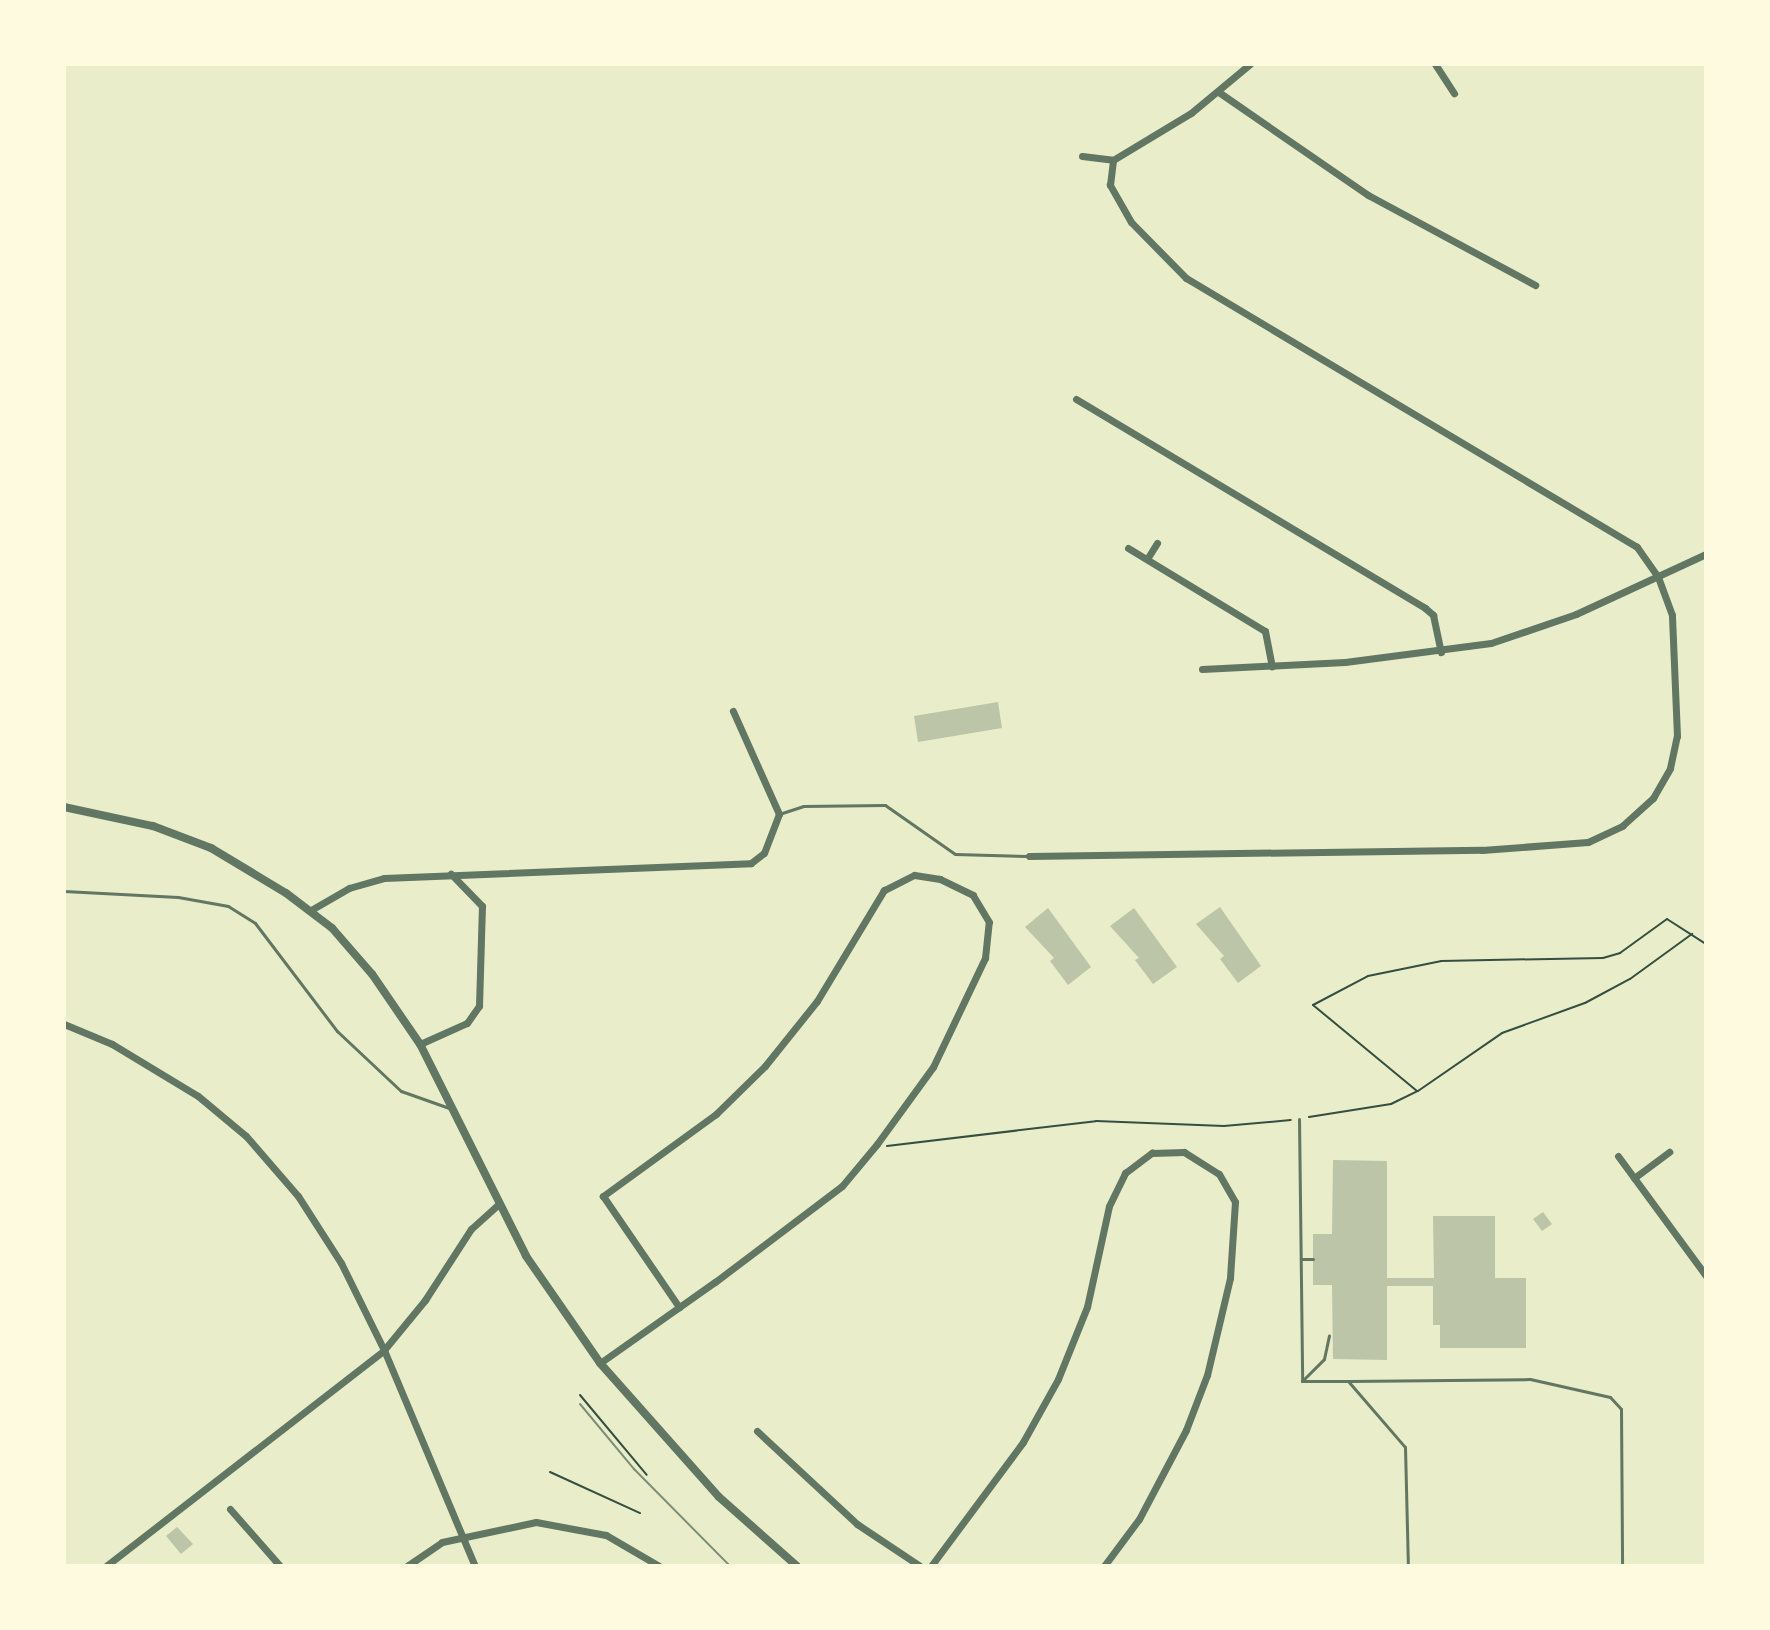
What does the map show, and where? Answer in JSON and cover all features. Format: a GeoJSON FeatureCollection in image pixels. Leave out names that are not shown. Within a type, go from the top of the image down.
{"type":"FeatureCollection","features":[{"type":"Feature","properties":{"kind":"street"},"geometry":{"type":"LineString","coordinates":[[1082,156],[1113,160],[1220,93],[1250,64]]}},
{"type":"Feature","properties":{"kind":"street"},"geometry":{"type":"LineString","coordinates":[[1435,64],[1454,93]]}},
{"type":"Feature","properties":{"kind":"street"},"geometry":{"type":"LineString","coordinates":[[1220,93],[1368,195],[1535,285]]}},
{"type":"Feature","properties":{"kind":"street"},"geometry":{"type":"LineString","coordinates":[[1029,856],[1482,850],[1570,845],[1606,835],[1653,798],[1676,745],[1675,638],[1658,577],[1637,547],[1186,278],[1131,222],[1110,185],[1113,160]]}},
{"type":"Feature","properties":{"kind":"street"},"geometry":{"type":"LineString","coordinates":[[1076,399],[1425,608],[1433,615],[1441,652]]}},
{"type":"Feature","properties":{"kind":"street"},"geometry":{"type":"LineString","coordinates":[[1147,559],[1157,543]]}},
{"type":"Feature","properties":{"kind":"street"},"geometry":{"type":"LineString","coordinates":[[1128,548],[1265,631],[1272,666]]}},
{"type":"Feature","properties":{"kind":"street"},"geometry":{"type":"LineString","coordinates":[[1202,669],[1441,652],[1539,627],[1706,554]]}},
{"type":"Feature","properties":{"kind":"street"},"geometry":{"type":"LineString","coordinates":[[311,910],[367,881],[451,874],[751,863],[764,853],[779,814],[733,711]]}},
{"type":"Feature","properties":{"kind":"street"},"geometry":{"type":"LineString","coordinates":[[64,807],[183,836],[237,862],[311,910],[372,974],[420,1044],[498,1205],[600,1363],[719,1497],[797,1566]]}},
{"type":"Feature","properties":{"kind":"street"},"geometry":{"type":"LineString","coordinates":[[420,1044],[467,1023],[479,1006],[482,906],[451,874]]}},
{"type":"Feature","properties":{"kind":"street"},"geometry":{"type":"LineString","coordinates":[[600,1363],[679,1307],[842,1186],[874,1148],[933,1067],[985,958],[989,922],[973,895],[940,879],[914,875],[884,890],[817,1001],[765,1066],[716,1114],[603,1196],[679,1307]]}},
{"type":"Feature","properties":{"kind":"street"},"geometry":{"type":"LineString","coordinates":[[64,1024],[165,1074],[246,1136],[298,1196],[341,1263],[384,1350],[475,1566]]}},
{"type":"Feature","properties":{"kind":"street"},"geometry":{"type":"LineString","coordinates":[[931,1566],[1023,1442],[1058,1379],[1087,1307],[1109,1206],[1125,1173],[1152,1153],[1184,1152],[1219,1174],[1235,1202],[1230,1278],[1213,1354],[1186,1430],[1144,1510],[1104,1566]]}},
{"type":"Feature","properties":{"kind":"street"},"geometry":{"type":"LineString","coordinates":[[1634,1178],[1669,1152]]}},
{"type":"Feature","properties":{"kind":"street"},"geometry":{"type":"LineString","coordinates":[[1618,1156],[1706,1276]]}},
{"type":"Feature","properties":{"kind":"street"},"geometry":{"type":"LineString","coordinates":[[106,1566],[384,1350],[425,1300],[471,1229],[498,1205]]}},
{"type":"Feature","properties":{"kind":"street"},"geometry":{"type":"LineString","coordinates":[[757,1431],[857,1524],[920,1566]]}},
{"type":"Feature","properties":{"kind":"street"},"geometry":{"type":"LineString","coordinates":[[230,1509],[280,1566]]}},
{"type":"Feature","properties":{"kind":"street"},"geometry":{"type":"LineString","coordinates":[[407,1566],[442,1542],[523,1523],[562,1524],[619,1541],[659,1566]]}},
{"type":"Feature","properties":{"kind":"lane"},"geometry":{"type":"LineString","coordinates":[[779,814],[803,806],[885,805],[955,854],[1029,856]]}},
{"type":"Feature","properties":{"kind":"lane"},"geometry":{"type":"LineString","coordinates":[[64,891],[178,897],[228,906],[255,923],[337,1031],[401,1091],[453,1109]]}},
{"type":"Feature","properties":{"kind":"lane"},"geometry":{"type":"LineString","coordinates":[[1299,1119],[1302,1381]]}},
{"type":"Feature","properties":{"kind":"lane"},"geometry":{"type":"LineString","coordinates":[[1302,1259],[1313,1259]]}},
{"type":"Feature","properties":{"kind":"lane"},"geometry":{"type":"LineString","coordinates":[[1302,1381],[1324,1359],[1329,1336]]}},
{"type":"Feature","properties":{"kind":"lane"},"geometry":{"type":"LineString","coordinates":[[1302,1381],[1530,1379],[1610,1397],[1621,1409],[1622,1566]]}},
{"type":"Feature","properties":{"kind":"lane"},"geometry":{"type":"LineString","coordinates":[[1348,1381],[1405,1447],[1408,1566]]}},
{"type":"Feature","properties":{"kind":"path"},"geometry":{"type":"LineString","coordinates":[[1418,1091],[1313,1005],[1368,976],[1441,961],[1603,958],[1620,953],[1667,919],[1706,944]]}},
{"type":"Feature","properties":{"kind":"path"},"geometry":{"type":"LineString","coordinates":[[874,1148],[1096,1121],[1224,1126],[1299,1119],[1391,1104],[1418,1091],[1502,1033],[1585,1003],[1630,979],[1692,934]]}},
{"type":"Feature","properties":{"kind":"path"},"geometry":{"type":"LineString","coordinates":[[580,1395],[647,1475]]}},
{"type":"Feature","properties":{"kind":"path"},"geometry":{"type":"LineString","coordinates":[[550,1472],[640,1513]]}},
{"type":"Feature","properties":{"kind":"building"},"geometry":{"type":"Polygon","coordinates":[[[998,702],[1002,728],[918,742],[914,716],[998,702]]]}},
{"type":"Feature","properties":{"kind":"building"},"geometry":{"type":"Polygon","coordinates":[[[1220,907],[1261,966],[1238,983],[1220,959],[1224,956],[1196,924],[1220,907]]]}},
{"type":"Feature","properties":{"kind":"building"},"geometry":{"type":"Polygon","coordinates":[[[1048,908],[1091,967],[1068,985],[1050,961],[1054,958],[1025,927],[1048,908]]]}},
{"type":"Feature","properties":{"kind":"building"},"geometry":{"type":"Polygon","coordinates":[[[1134,908],[1177,967],[1153,984],[1135,960],[1139,958],[1110,926],[1134,908]]]}},
{"type":"Feature","properties":{"kind":"building"},"geometry":{"type":"Polygon","coordinates":[[[1333,1160],[1387,1161],[1387,1278],[1434,1278],[1433,1216],[1495,1216],[1495,1278],[1526,1278],[1526,1348],[1440,1348],[1440,1325],[1433,1325],[1433,1286],[1387,1286],[1387,1360],[1333,1359],[1332,1285],[1313,1285],[1313,1234],[1332,1234],[1333,1160]]]}},
{"type":"Feature","properties":{"kind":"building"},"geometry":{"type":"Polygon","coordinates":[[[1543,1212],[1552,1224],[1542,1231],[1533,1219],[1543,1212]]]}},
{"type":"Feature","properties":{"kind":"building"},"geometry":{"type":"Polygon","coordinates":[[[177,1527],[193,1544],[181,1554],[166,1536],[177,1527]]]}},
{"type":"Feature","properties":{"kind":"tram line"},"geometry":{"type":"LineString","coordinates":[[580,1404],[634,1469],[730,1566]]}}]}
